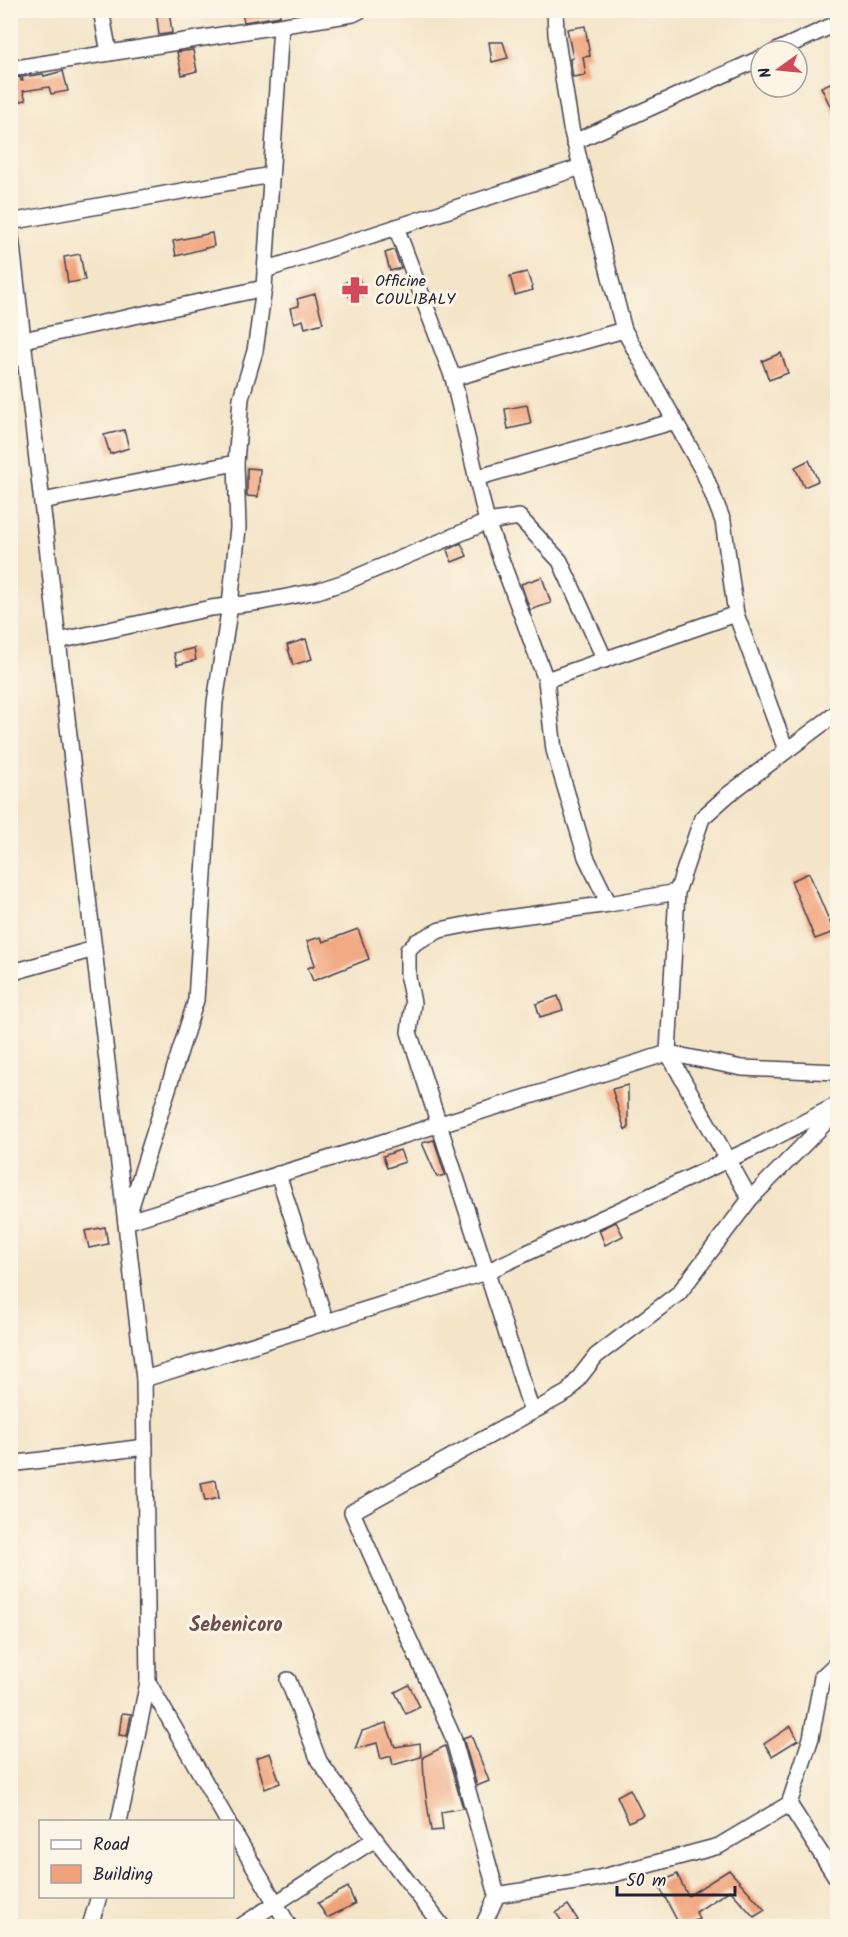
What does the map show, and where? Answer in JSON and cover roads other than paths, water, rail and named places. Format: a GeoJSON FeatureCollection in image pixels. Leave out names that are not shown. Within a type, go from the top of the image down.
{"type":"FeatureCollection","features":[{"type":"Feature","properties":{"kind":"street"},"geometry":{"type":"LineString","coordinates":[[100,10],[109,53]]}},
{"type":"Feature","properties":{"kind":"street"},"geometry":{"type":"LineString","coordinates":[[10,69],[291,20],[352,14],[361,10]]}},
{"type":"Feature","properties":{"kind":"street"},"geometry":{"type":"LineString","coordinates":[[555,10],[556,34],[574,142],[624,330],[704,473],[723,521],[736,614],[786,750]]}},
{"type":"Feature","properties":{"kind":"street"},"geometry":{"type":"LineString","coordinates":[[126,1222],[196,1000],[215,702],[230,605],[238,528],[236,464],[241,398],[255,351],[264,288],[271,175],[291,20]]}},
{"type":"Feature","properties":{"kind":"street"},"geometry":{"type":"LineString","coordinates":[[802,39],[837,23]]}},
{"type":"Feature","properties":{"kind":"street"},"geometry":{"type":"LineString","coordinates":[[574,142],[749,63]]}},
{"type":"Feature","properties":{"kind":"street"},"geometry":{"type":"LineString","coordinates":[[265,270],[581,167]]}},
{"type":"Feature","properties":{"kind":"street"},"geometry":{"type":"LineString","coordinates":[[10,222],[271,175]]}},
{"type":"Feature","properties":{"kind":"street"},"geometry":{"type":"LineString","coordinates":[[396,227],[453,378],[487,522],[546,680],[554,750],[586,857],[609,904]]}},
{"type":"Feature","properties":{"kind":"street"},"geometry":{"type":"LineString","coordinates":[[10,228],[144,1379],[148,1682],[119,1820]]}},
{"type":"Feature","properties":{"kind":"street"},"geometry":{"type":"LineString","coordinates":[[10,357],[23,340],[264,288]]}},
{"type":"Feature","properties":{"kind":"street"},"geometry":{"type":"LineString","coordinates":[[453,378],[624,330]]}},
{"type":"Feature","properties":{"kind":"street"},"geometry":{"type":"LineString","coordinates":[[476,478],[675,421]]}},
{"type":"Feature","properties":{"kind":"street"},"geometry":{"type":"LineString","coordinates":[[42,501],[236,464]]}},
{"type":"Feature","properties":{"kind":"street"},"geometry":{"type":"LineString","coordinates":[[58,641],[211,608],[289,597],[345,582],[487,522],[519,517],[560,561],[605,660]]}},
{"type":"Feature","properties":{"kind":"street"},"geometry":{"type":"LineString","coordinates":[[546,680],[736,614]]}},
{"type":"Feature","properties":{"kind":"street"},"geometry":{"type":"LineString","coordinates":[[750,1199],[668,1053],[677,892],[702,818],[729,794],[837,712]]}},
{"type":"Feature","properties":{"kind":"street"},"geometry":{"type":"LineString","coordinates":[[532,1412],[409,1032],[413,1004],[408,978],[408,950],[416,942],[440,930],[677,892]]}},
{"type":"Feature","properties":{"kind":"street"},"geometry":{"type":"LineString","coordinates":[[10,973],[94,949]]}},
{"type":"Feature","properties":{"kind":"street"},"geometry":{"type":"LineString","coordinates":[[126,1222],[668,1053],[742,1068],[837,1072]]}},
{"type":"Feature","properties":{"kind":"street"},"geometry":{"type":"LineString","coordinates":[[144,1379],[486,1272],[728,1160],[837,1105]]}},
{"type":"Feature","properties":{"kind":"street"},"geometry":{"type":"LineString","coordinates":[[483,1926],[497,1894],[453,1737],[352,1512],[568,1392],[596,1356],[679,1293],[750,1199],[837,1110]]}},
{"type":"Feature","properties":{"kind":"street"},"geometry":{"type":"LineString","coordinates":[[278,1174],[326,1322]]}},
{"type":"Feature","properties":{"kind":"street"},"geometry":{"type":"LineString","coordinates":[[10,1464],[145,1447]]}},
{"type":"Feature","properties":{"kind":"street"},"geometry":{"type":"LineString","coordinates":[[497,1894],[599,1878],[719,1846],[789,1804],[811,1738],[822,1677],[837,1662]]}},
{"type":"Feature","properties":{"kind":"street"},"geometry":{"type":"LineString","coordinates":[[288,1680],[319,1761],[442,1926]]}},
{"type":"Feature","properties":{"kind":"street"},"geometry":{"type":"LineString","coordinates":[[148,1682],[227,1820]]}},
{"type":"Feature","properties":{"kind":"street"},"geometry":{"type":"LineString","coordinates":[[789,1804],[837,1880]]}},
{"type":"Feature","properties":{"kind":"street"},"geometry":{"type":"LineString","coordinates":[[234,1832],[289,1926]]}},
{"type":"Feature","properties":{"kind":"street"},"geometry":{"type":"LineString","coordinates":[[241,1926],[375,1839]]}},
{"type":"Feature","properties":{"kind":"street"},"geometry":{"type":"LineString","coordinates":[[90,1926],[98,1898]]}},
{"type":"Feature","properties":{"kind":"place","name":"Officine COULIBALY"},"geometry":{"type":"Point","coordinates":[355,290]}},
{"type":"Feature","properties":{"kind":"district","name":"Sebenicoro"},"geometry":{"type":"Point","coordinates":[236,1626]}}]}
